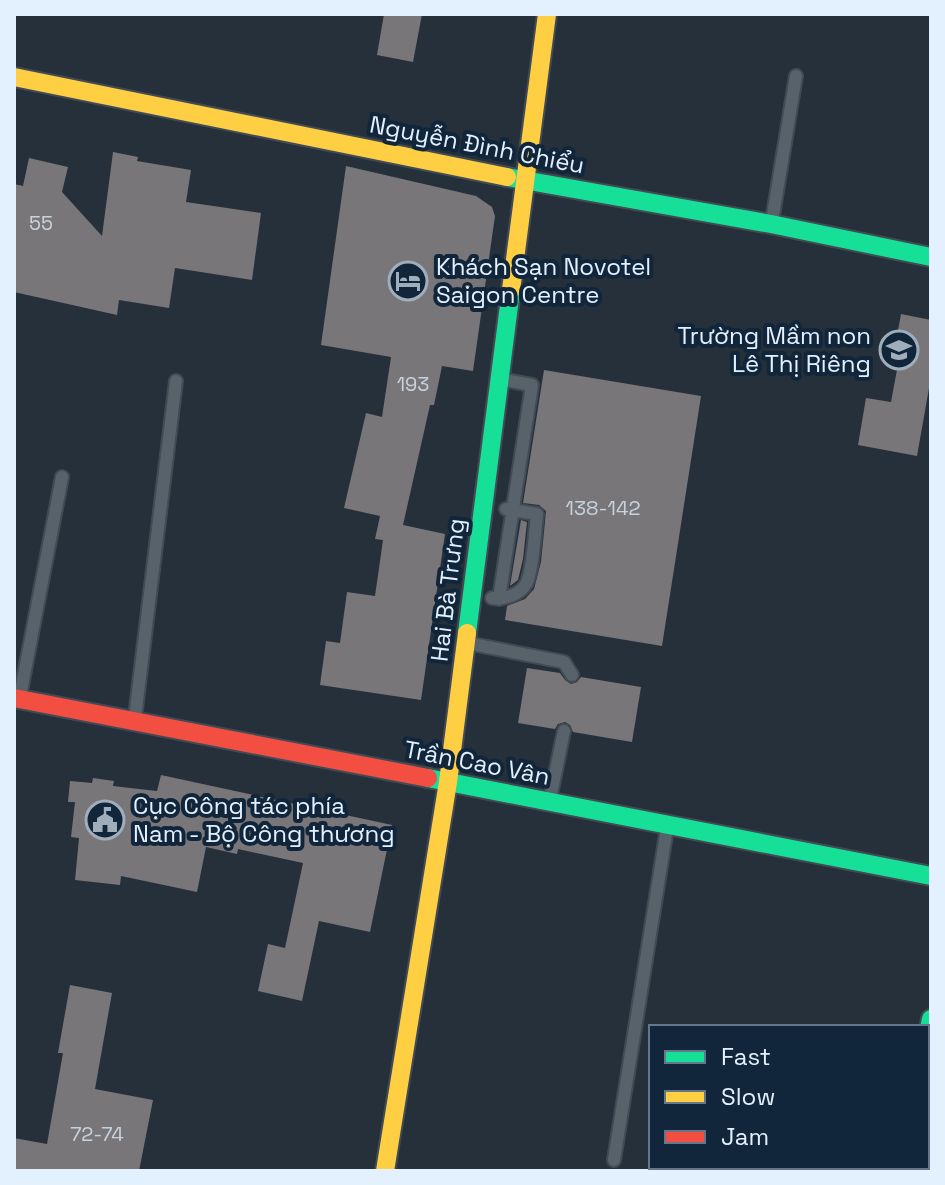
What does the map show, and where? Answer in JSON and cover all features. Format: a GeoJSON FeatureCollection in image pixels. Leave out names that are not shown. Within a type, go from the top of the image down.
{"type":"FeatureCollection","features":[{"type":"Feature","properties":{"kind":"main road","name":"Hai Bà Trưng"},"geometry":{"type":"LineString","coordinates":[[385,1171],[448,782],[547,14]]}},
{"type":"Feature","properties":{"kind":"main road","name":"Nguyễn Đình Chiểu"},"geometry":{"type":"LineString","coordinates":[[14,77],[524,180],[771,224],[931,257]]}},
{"type":"Feature","properties":{"kind":"main road","name":"Trần Cao Vân"},"geometry":{"type":"LineString","coordinates":[[17,698],[931,876]]}},
{"type":"Feature","properties":{"kind":"lane"},"geometry":{"type":"LineString","coordinates":[[771,224],[796,76]]}},
{"type":"Feature","properties":{"kind":"lane"},"geometry":{"type":"LineString","coordinates":[[499,379],[532,385],[499,599]]}},
{"type":"Feature","properties":{"kind":"lane"},"geometry":{"type":"LineString","coordinates":[[134,721],[176,381]]}},
{"type":"Feature","properties":{"kind":"lane"},"geometry":{"type":"LineString","coordinates":[[17,698],[62,477]]}},
{"type":"Feature","properties":{"kind":"lane"},"geometry":{"type":"LineString","coordinates":[[472,596],[499,599],[519,592],[527,583],[537,514],[483,507]]}},
{"type":"Feature","properties":{"kind":"lane"},"geometry":{"type":"LineString","coordinates":[[466,643],[564,662],[572,675]]}},
{"type":"Feature","properties":{"kind":"lane"},"geometry":{"type":"LineString","coordinates":[[549,802],[564,731]]}},
{"type":"Feature","properties":{"kind":"lane"},"geometry":{"type":"LineString","coordinates":[[614,1160],[668,825]]}},
{"type":"Feature","properties":{"kind":"building"},"geometry":{"type":"Polygon","coordinates":[[[384,14],[422,14],[413,62],[377,55],[384,14]]]}},
{"type":"Feature","properties":{"kind":"building"},"geometry":{"type":"Polygon","coordinates":[[[113,152],[138,157],[137,161],[191,170],[186,202],[261,213],[252,280],[175,268],[169,308],[119,300],[117,315],[14,292],[14,184],[23,186],[29,158],[68,167],[62,192],[102,236],[113,152]]]}},
{"type":"Feature","properties":{"kind":"building"},"geometry":{"type":"Polygon","coordinates":[[[346,166],[476,196],[492,207],[495,216],[473,371],[442,366],[403,525],[445,534],[421,700],[320,685],[326,641],[340,643],[347,592],[375,596],[383,540],[375,539],[380,516],[344,508],[366,413],[382,417],[391,357],[321,345],[346,166]]]}},
{"type":"Feature","properties":{"kind":"building"},"geometry":{"type":"Polygon","coordinates":[[[901,314],[931,320],[931,377],[917,456],[858,445],[866,398],[891,402],[901,348],[895,347],[901,314]]]}},
{"type":"Feature","properties":{"kind":"building"},"geometry":{"type":"Polygon","coordinates":[[[544,370],[701,396],[662,646],[505,620],[507,606],[525,599],[534,589],[541,562],[546,511],[539,505],[523,503],[544,370]]]}},
{"type":"Feature","properties":{"kind":"building"},"geometry":{"type":"Polygon","coordinates":[[[521,520],[527,522],[523,559],[518,580],[510,586],[521,520]]]}},
{"type":"Feature","properties":{"kind":"building"},"geometry":{"type":"Polygon","coordinates":[[[527,668],[560,673],[571,684],[581,677],[641,687],[632,742],[573,732],[565,722],[555,729],[518,723],[527,668]]]}},
{"type":"Feature","properties":{"kind":"building"},"geometry":{"type":"Polygon","coordinates":[[[161,775],[392,825],[370,932],[319,921],[302,1001],[258,991],[268,944],[285,948],[303,863],[238,849],[237,854],[206,847],[197,892],[121,876],[120,885],[75,880],[79,838],[71,837],[75,802],[68,802],[70,781],[92,783],[93,778],[114,781],[113,786],[157,791],[161,775]]]}},
{"type":"Feature","properties":{"kind":"building"},"geometry":{"type":"Polygon","coordinates":[[[70,985],[112,993],[95,1089],[153,1100],[139,1171],[14,1171],[14,1138],[47,1144],[63,1053],[58,1053],[70,985]]]}},
{"type":"Feature","properties":{"kind":"traffic: fast"},"geometry":{"type":"LineString","coordinates":[[507,177],[771,224],[931,257]]}},
{"type":"Feature","properties":{"kind":"traffic: fast"},"geometry":{"type":"LineString","coordinates":[[467,633],[511,290]]}},
{"type":"Feature","properties":{"kind":"traffic: fast"},"geometry":{"type":"LineString","coordinates":[[428,778],[931,876]]}},
{"type":"Feature","properties":{"kind":"traffic: fast"},"geometry":{"type":"LineString","coordinates":[[929,1030],[931,1019]]}},
{"type":"Feature","properties":{"kind":"traffic: slow"},"geometry":{"type":"LineString","coordinates":[[511,290],[547,14]]}},
{"type":"Feature","properties":{"kind":"traffic: slow"},"geometry":{"type":"LineString","coordinates":[[14,77],[507,177]]}},
{"type":"Feature","properties":{"kind":"traffic: slow"},"geometry":{"type":"LineString","coordinates":[[385,1171],[448,782],[467,633]]}},
{"type":"Feature","properties":{"kind":"traffic: jam"},"geometry":{"type":"LineString","coordinates":[[14,698],[428,778]]}},
{"type":"Feature","properties":{"kind":"place","name":"Khách Sạn Novotel Saigon Centre"},"geometry":{"type":"Point","coordinates":[408,281]}},
{"type":"Feature","properties":{"kind":"place","name":"Trường Mầm non Lê Thị Riêng"},"geometry":{"type":"Point","coordinates":[899,350]}},
{"type":"Feature","properties":{"kind":"place","name":"Cục Công tác phía Nam - Bộ Công thương"},"geometry":{"type":"Point","coordinates":[105,820]}}]}
